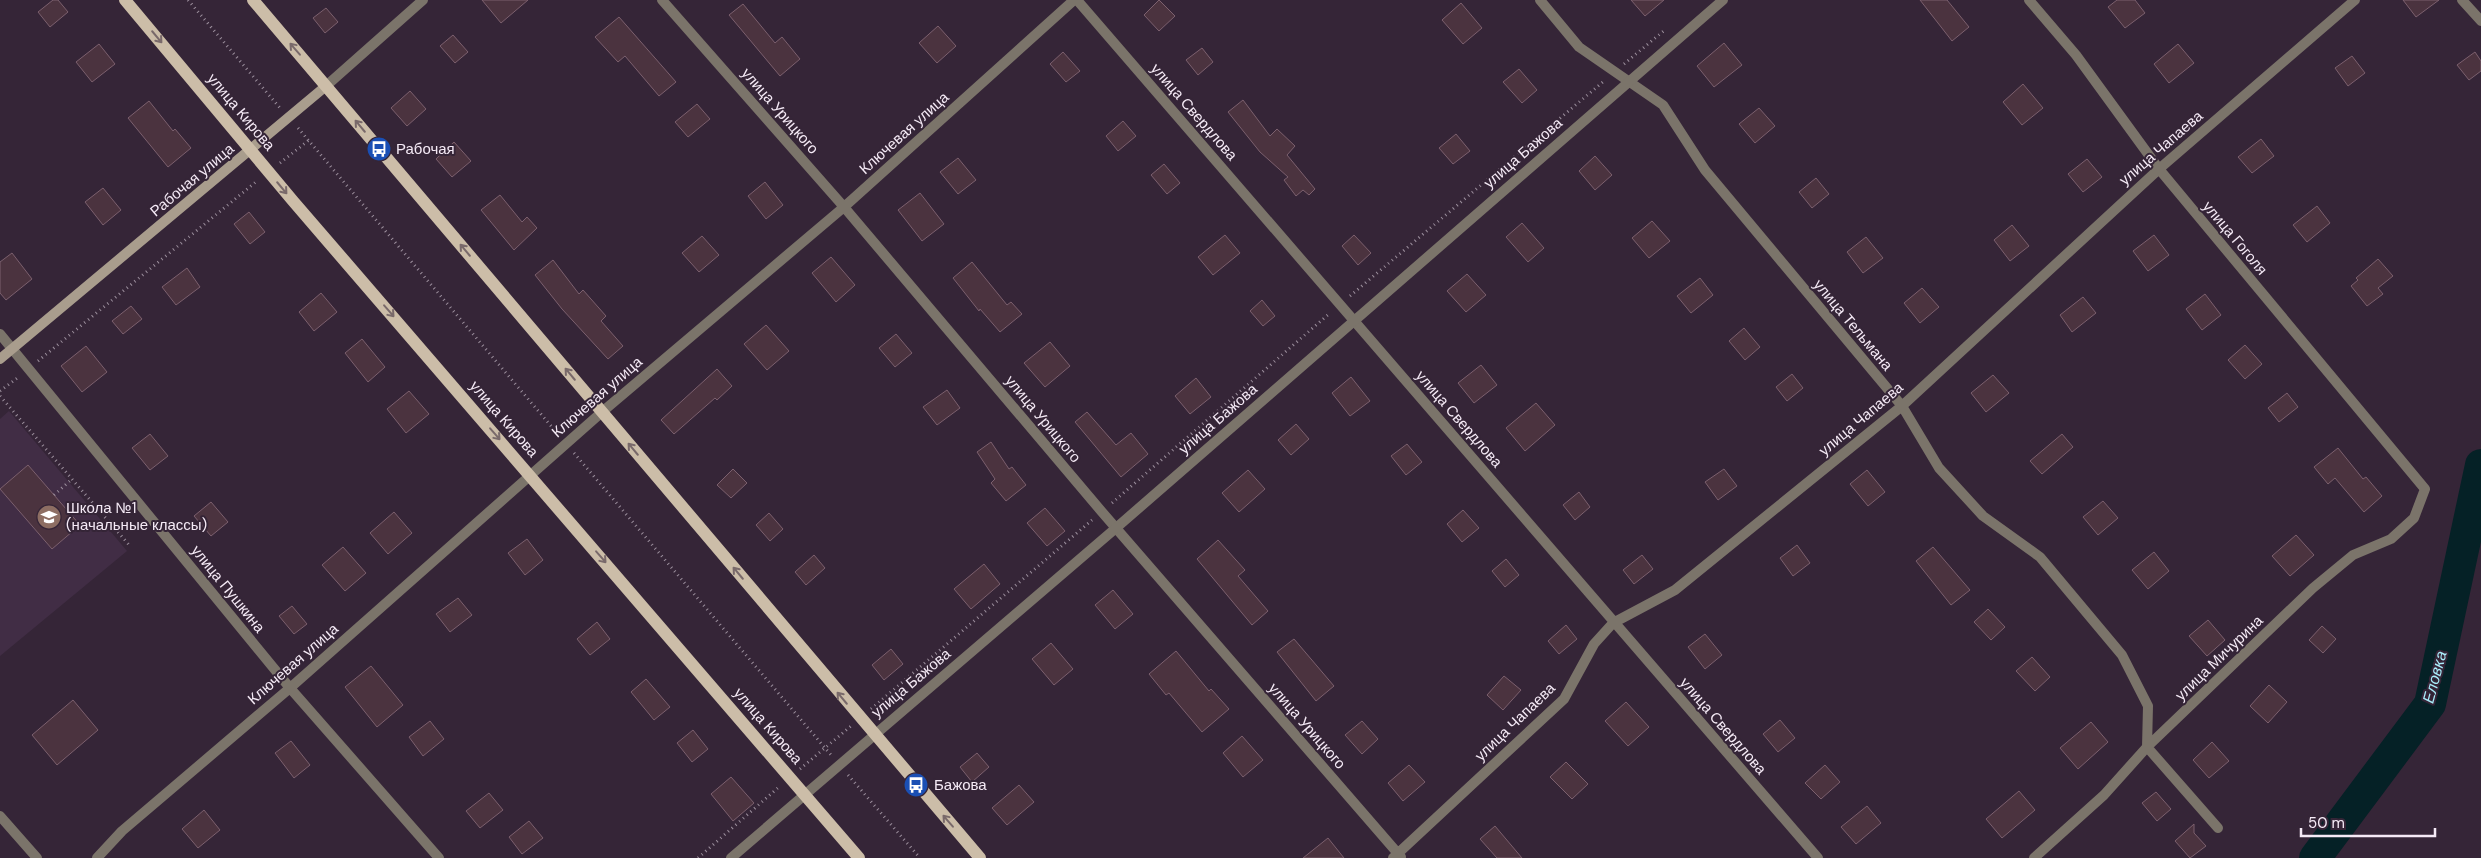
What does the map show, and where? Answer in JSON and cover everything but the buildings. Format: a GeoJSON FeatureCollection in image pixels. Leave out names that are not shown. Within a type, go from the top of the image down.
{"type":"FeatureCollection","features":[{"type":"Feature","properties":{"kind":"main road","name":"улица Кирова"},"geometry":{"type":"LineString","coordinates":[[126,0],[269,172],[859,858]]}},
{"type":"Feature","properties":{"kind":"main road"},"geometry":{"type":"LineString","coordinates":[[253,0],[860,719],[980,858]]}},
{"type":"Feature","properties":{"kind":"main road","name":"Рабочая улица"},"geometry":{"type":"LineString","coordinates":[[0,360],[326,86]]}},
{"type":"Feature","properties":{"kind":"street","name":"Рабочая улица"},"geometry":{"type":"LineString","coordinates":[[326,86],[423,0]]}},
{"type":"Feature","properties":{"kind":"street","name":"улица Урицкого"},"geometry":{"type":"LineString","coordinates":[[662,0],[844,207],[1397,856]]}},
{"type":"Feature","properties":{"kind":"street","name":"Ключевая улица"},"geometry":{"type":"LineString","coordinates":[[97,858],[122,831],[290,688],[602,412],[844,207],[1076,0]]}},
{"type":"Feature","properties":{"kind":"street","name":"улица Свердлова"},"geometry":{"type":"LineString","coordinates":[[1076,0],[1341,304],[1613,623],[1818,858]]}},
{"type":"Feature","properties":{"kind":"street","name":"улица Тельмана"},"geometry":{"type":"LineString","coordinates":[[1540,0],[1579,47],[1663,105],[1705,170],[1902,406],[1939,468],[1983,516],[2040,557],[2122,655],[2148,706],[2147,747]]}},
{"type":"Feature","properties":{"kind":"street","name":"улица Бажова"},"geometry":{"type":"LineString","coordinates":[[731,858],[1116,528],[1723,0]]}},
{"type":"Feature","properties":{"kind":"street","name":"улица Гоголя"},"geometry":{"type":"LineString","coordinates":[[2029,0],[2076,55],[2159,169],[2425,489]]}},
{"type":"Feature","properties":{"kind":"street","name":"улица Чапаева"},"geometry":{"type":"LineString","coordinates":[[1397,856],[1564,699],[1594,644],[1613,623],[1675,590],[1902,406],[2159,169],[2355,0]]}},
{"type":"Feature","properties":{"kind":"street"},"geometry":{"type":"LineString","coordinates":[[2462,0],[2481,20]]}},
{"type":"Feature","properties":{"kind":"street","name":"улица Пушкина"},"geometry":{"type":"LineString","coordinates":[[0,334],[290,688],[439,858]]}},
{"type":"Feature","properties":{"kind":"street","name":"улица Мичурина"},"geometry":{"type":"LineString","coordinates":[[2034,858],[2104,795],[2147,747],[2313,588],[2353,555],[2391,539],[2414,518],[2425,489]]}},
{"type":"Feature","properties":{"kind":"street"},"geometry":{"type":"LineString","coordinates":[[2147,747],[2218,828]]}},
{"type":"Feature","properties":{"kind":"street"},"geometry":{"type":"LineString","coordinates":[[0,816],[37,858]]}},
{"type":"Feature","properties":{"kind":"path"},"geometry":{"type":"LineString","coordinates":[[188,0],[825,749],[920,858]]}},
{"type":"Feature","properties":{"kind":"path"},"geometry":{"type":"LineString","coordinates":[[698,858],[1102,512],[1341,304],[1672,24]]}},
{"type":"Feature","properties":{"kind":"path"},"geometry":{"type":"LineString","coordinates":[[0,391],[309,140]]}},
{"type":"Feature","properties":{"kind":"path"},"geometry":{"type":"LineString","coordinates":[[0,396],[130,546]]}},
{"type":"Feature","properties":{"kind":"path"},"geometry":{"type":"LineString","coordinates":[[54,495],[72,479]]}},
{"type":"Feature","properties":{"kind":"shaded area","name":"Школа №1 (начальные классы)"},"geometry":{"type":"Polygon","coordinates":[[[9,411],[127,551],[0,656],[0,419],[9,411]]]}},
{"type":"Feature","properties":{"kind":"waterway","name":"Еловка"},"geometry":{"type":"LineString","coordinates":[[2315,858],[2430,704],[2481,465]]}},
{"type":"Feature","properties":{"kind":"place","name":"Рабочая"},"geometry":{"type":"Point","coordinates":[379,149]}},
{"type":"Feature","properties":{"kind":"place","name":"Школа №1 (начальные классы)"},"geometry":{"type":"Point","coordinates":[49,517]}},
{"type":"Feature","properties":{"kind":"place","name":"Бажова"},"geometry":{"type":"Point","coordinates":[916,785]}}]}
